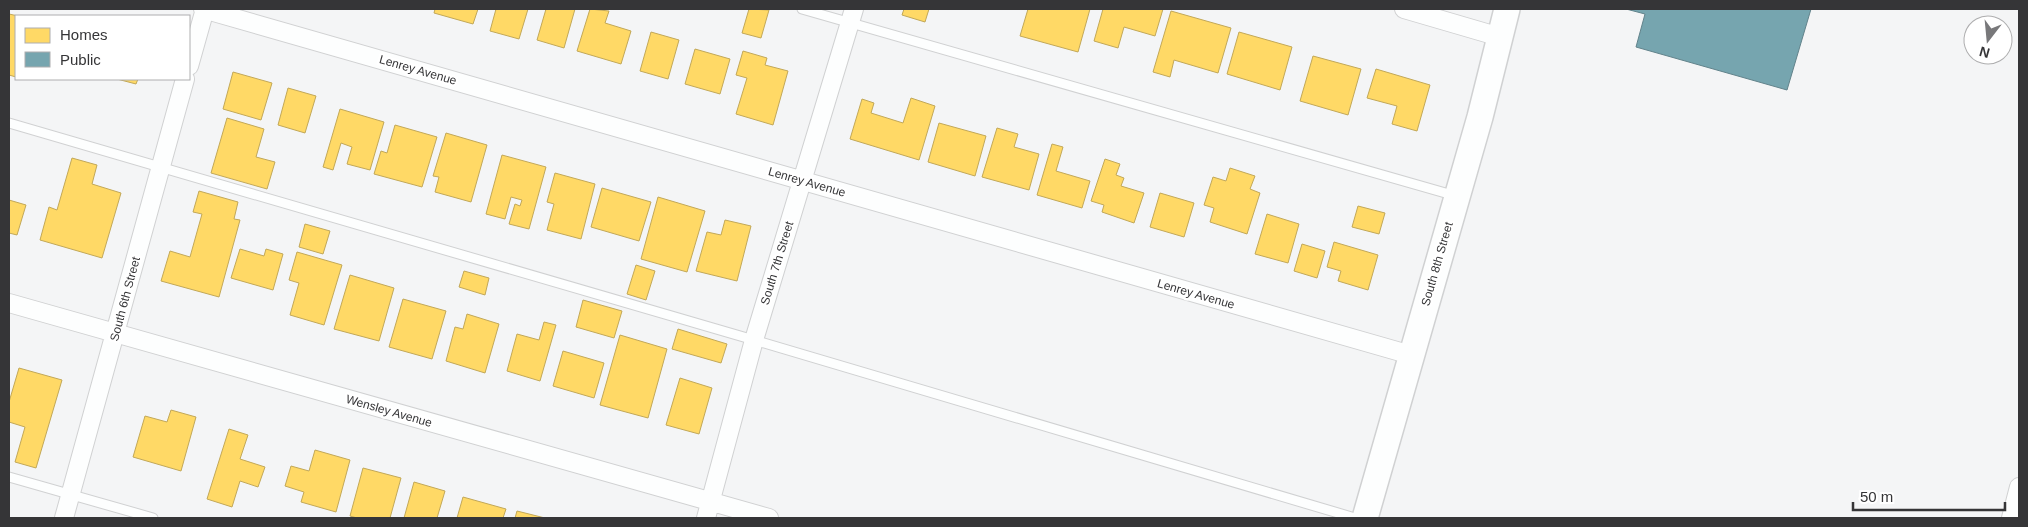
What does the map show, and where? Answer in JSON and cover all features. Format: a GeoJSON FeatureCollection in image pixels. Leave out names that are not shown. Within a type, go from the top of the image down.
{"type":"FeatureCollection","features":[{"type":"Feature","properties":{"kind":"street"},"geometry":{"type":"LineString","coordinates":[[190,62],[204,9]]}},
{"type":"Feature","properties":{"kind":"street","name":"Lenrey Avenue"},"geometry":{"type":"LineString","coordinates":[[204,9],[1411,355]]}},
{"type":"Feature","properties":{"kind":"street"},"geometry":{"type":"LineString","coordinates":[[1404,9],[1500,37]]}},
{"type":"Feature","properties":{"kind":"street","name":"South 8th Street"},"geometry":{"type":"LineString","coordinates":[[1365,518],[1507,9]]}},
{"type":"Feature","properties":{"kind":"street","name":"South 7th Street"},"geometry":{"type":"LineString","coordinates":[[708,510],[754,340],[852,16]]}},
{"type":"Feature","properties":{"kind":"street","name":"South 6th Street"},"geometry":{"type":"LineString","coordinates":[[64,518],[185,80]]}},
{"type":"Feature","properties":{"kind":"street","name":"Wensley Avenue"},"geometry":{"type":"LineString","coordinates":[[9,303],[708,510],[769,518]]}},
{"type":"Feature","properties":{"kind":"street"},"geometry":{"type":"LineString","coordinates":[[2011,518],[2019,487]]}},
{"type":"Feature","properties":{"kind":"lane"},"geometry":{"type":"LineString","coordinates":[[802,9],[852,16],[1456,196]]}},
{"type":"Feature","properties":{"kind":"lane"},"geometry":{"type":"LineString","coordinates":[[9,123],[754,340],[1355,518]]}},
{"type":"Feature","properties":{"kind":"lane"},"geometry":{"type":"LineString","coordinates":[[9,477],[153,518]]}},
{"type":"Feature","properties":{"kind":"building: Homes"},"geometry":{"type":"Polygon","coordinates":[[[435,9],[478,9],[473,24],[434,13],[435,9]]]}},
{"type":"Feature","properties":{"kind":"building: Homes"},"geometry":{"type":"Polygon","coordinates":[[[496,9],[528,9],[519,39],[490,31],[496,9]]]}},
{"type":"Feature","properties":{"kind":"building: Homes"},"geometry":{"type":"Polygon","coordinates":[[[546,9],[575,9],[564,48],[537,40],[546,9]]]}},
{"type":"Feature","properties":{"kind":"building: Homes"},"geometry":{"type":"Polygon","coordinates":[[[590,9],[609,11],[605,23],[631,31],[621,64],[577,51],[590,9]]]}},
{"type":"Feature","properties":{"kind":"building: Homes"},"geometry":{"type":"Polygon","coordinates":[[[749,9],[769,10],[761,38],[742,33],[749,9]]]}},
{"type":"Feature","properties":{"kind":"building: Homes"},"geometry":{"type":"Polygon","coordinates":[[[904,9],[929,9],[925,22],[902,15],[904,9]]]}},
{"type":"Feature","properties":{"kind":"building: Homes"},"geometry":{"type":"Polygon","coordinates":[[[1028,9],[1090,9],[1078,52],[1020,36],[1028,9]]]}},
{"type":"Feature","properties":{"kind":"building: Homes"},"geometry":{"type":"Polygon","coordinates":[[[1103,9],[1163,9],[1155,36],[1124,27],[1118,48],[1094,41],[1103,9]]]}},
{"type":"Feature","properties":{"kind":"building: Homes"},"geometry":{"type":"Polygon","coordinates":[[[1171,11],[1231,28],[1218,73],[1174,60],[1170,77],[1153,72],[1171,11]]]}},
{"type":"Feature","properties":{"kind":"building: Homes"},"geometry":{"type":"Polygon","coordinates":[[[9,14],[15,15],[15,77],[9,75],[9,14]]]}},
{"type":"Feature","properties":{"kind":"building: Homes"},"geometry":{"type":"Polygon","coordinates":[[[651,32],[679,40],[668,79],[640,71],[651,32]]]}},
{"type":"Feature","properties":{"kind":"building: Homes"},"geometry":{"type":"Polygon","coordinates":[[[1239,32],[1292,47],[1280,90],[1227,74],[1239,32]]]}},
{"type":"Feature","properties":{"kind":"building: Homes"},"geometry":{"type":"Polygon","coordinates":[[[695,49],[730,59],[720,94],[685,84],[695,49]]]}},
{"type":"Feature","properties":{"kind":"building: Homes"},"geometry":{"type":"Polygon","coordinates":[[[743,51],[767,58],[765,65],[788,71],[773,125],[736,114],[747,78],[736,75],[743,51]]]}},
{"type":"Feature","properties":{"kind":"building: Homes"},"geometry":{"type":"Polygon","coordinates":[[[1313,56],[1361,69],[1348,115],[1300,101],[1313,56]]]}},
{"type":"Feature","properties":{"kind":"building: Homes"},"geometry":{"type":"Polygon","coordinates":[[[1376,69],[1430,85],[1417,131],[1392,124],[1397,106],[1367,98],[1376,69]]]}},
{"type":"Feature","properties":{"kind":"building: Homes"},"geometry":{"type":"Polygon","coordinates":[[[233,72],[272,83],[261,120],[223,109],[233,72]]]}},
{"type":"Feature","properties":{"kind":"building: Homes"},"geometry":{"type":"Polygon","coordinates":[[[121,80],[138,80],[136,84],[121,80]]]}},
{"type":"Feature","properties":{"kind":"building: Homes"},"geometry":{"type":"Polygon","coordinates":[[[288,88],[316,96],[305,133],[278,125],[288,88]]]}},
{"type":"Feature","properties":{"kind":"building: Homes"},"geometry":{"type":"Polygon","coordinates":[[[911,98],[935,106],[919,160],[850,139],[862,99],[874,103],[871,113],[903,123],[911,98]]]}},
{"type":"Feature","properties":{"kind":"building: Homes"},"geometry":{"type":"Polygon","coordinates":[[[340,109],[384,122],[370,170],[347,164],[352,147],[341,143],[333,170],[323,167],[340,109]]]}},
{"type":"Feature","properties":{"kind":"building: Homes"},"geometry":{"type":"Polygon","coordinates":[[[227,118],[264,129],[256,157],[275,162],[267,189],[211,173],[227,118]]]}},
{"type":"Feature","properties":{"kind":"building: Homes"},"geometry":{"type":"Polygon","coordinates":[[[939,123],[986,136],[975,176],[928,162],[939,123]]]}},
{"type":"Feature","properties":{"kind":"building: Homes"},"geometry":{"type":"Polygon","coordinates":[[[395,125],[437,137],[422,187],[374,174],[381,151],[387,153],[395,125]]]}},
{"type":"Feature","properties":{"kind":"building: Homes"},"geometry":{"type":"Polygon","coordinates":[[[997,128],[1018,134],[1014,147],[1039,154],[1029,190],[982,177],[997,128]]]}},
{"type":"Feature","properties":{"kind":"building: Homes"},"geometry":{"type":"Polygon","coordinates":[[[446,133],[487,145],[471,202],[435,192],[439,177],[433,176],[446,133]]]}},
{"type":"Feature","properties":{"kind":"building: Homes"},"geometry":{"type":"Polygon","coordinates":[[[1052,144],[1063,147],[1056,171],[1090,181],[1082,208],[1037,195],[1052,144]]]}},
{"type":"Feature","properties":{"kind":"building: Homes"},"geometry":{"type":"Polygon","coordinates":[[[502,155],[546,167],[529,229],[509,224],[515,204],[520,206],[522,200],[511,197],[505,219],[486,214],[502,155]]]}},
{"type":"Feature","properties":{"kind":"building: Homes"},"geometry":{"type":"Polygon","coordinates":[[[72,158],[97,165],[92,184],[121,193],[102,258],[40,240],[49,207],[57,210],[72,158]]]}},
{"type":"Feature","properties":{"kind":"building: Homes"},"geometry":{"type":"Polygon","coordinates":[[[1105,159],[1120,164],[1116,175],[1124,178],[1121,186],[1144,193],[1134,223],[1102,212],[1104,205],[1091,201],[1105,159]]]}},
{"type":"Feature","properties":{"kind":"building: Homes"},"geometry":{"type":"Polygon","coordinates":[[[1230,168],[1255,176],[1250,189],[1260,193],[1247,234],[1210,222],[1214,208],[1204,205],[1213,177],[1226,181],[1230,168]]]}},
{"type":"Feature","properties":{"kind":"building: Homes"},"geometry":{"type":"Polygon","coordinates":[[[555,173],[595,184],[581,239],[547,230],[554,204],[547,202],[555,173]]]}},
{"type":"Feature","properties":{"kind":"building: Homes"},"geometry":{"type":"Polygon","coordinates":[[[602,188],[651,202],[639,241],[591,227],[602,188]]]}},
{"type":"Feature","properties":{"kind":"building: Homes"},"geometry":{"type":"Polygon","coordinates":[[[199,191],[238,202],[234,219],[240,220],[219,297],[161,281],[170,251],[190,257],[202,214],[193,212],[199,191]]]}},
{"type":"Feature","properties":{"kind":"building: Homes"},"geometry":{"type":"Polygon","coordinates":[[[1160,193],[1194,203],[1184,237],[1150,227],[1160,193]]]}},
{"type":"Feature","properties":{"kind":"building: Homes"},"geometry":{"type":"Polygon","coordinates":[[[658,197],[705,211],[687,272],[641,259],[658,197]]]}},
{"type":"Feature","properties":{"kind":"building: Homes"},"geometry":{"type":"Polygon","coordinates":[[[9,200],[26,205],[17,235],[9,233],[9,200]]]}},
{"type":"Feature","properties":{"kind":"building: Homes"},"geometry":{"type":"Polygon","coordinates":[[[1358,206],[1385,213],[1379,234],[1352,227],[1358,206]]]}},
{"type":"Feature","properties":{"kind":"building: Homes"},"geometry":{"type":"Polygon","coordinates":[[[1267,214],[1299,224],[1288,263],[1255,254],[1267,214]]]}},
{"type":"Feature","properties":{"kind":"building: Homes"},"geometry":{"type":"Polygon","coordinates":[[[725,220],[751,226],[737,281],[696,271],[707,232],[721,235],[725,220]]]}},
{"type":"Feature","properties":{"kind":"building: Homes"},"geometry":{"type":"Polygon","coordinates":[[[305,224],[330,231],[323,254],[299,247],[305,224]]]}},
{"type":"Feature","properties":{"kind":"building: Homes"},"geometry":{"type":"Polygon","coordinates":[[[1334,242],[1378,255],[1368,290],[1338,281],[1341,271],[1327,267],[1334,242]]]}},
{"type":"Feature","properties":{"kind":"building: Homes"},"geometry":{"type":"Polygon","coordinates":[[[1302,244],[1325,251],[1317,278],[1294,271],[1302,244]]]}},
{"type":"Feature","properties":{"kind":"building: Homes"},"geometry":{"type":"Polygon","coordinates":[[[240,249],[264,256],[266,249],[283,254],[273,290],[231,278],[240,249]]]}},
{"type":"Feature","properties":{"kind":"building: Homes"},"geometry":{"type":"Polygon","coordinates":[[[297,252],[342,265],[324,325],[290,315],[299,283],[289,280],[297,252]]]}},
{"type":"Feature","properties":{"kind":"building: Homes"},"geometry":{"type":"Polygon","coordinates":[[[636,265],[655,271],[646,300],[627,294],[636,265]]]}},
{"type":"Feature","properties":{"kind":"building: Homes"},"geometry":{"type":"Polygon","coordinates":[[[464,271],[489,278],[485,295],[459,287],[464,271]]]}},
{"type":"Feature","properties":{"kind":"building: Homes"},"geometry":{"type":"Polygon","coordinates":[[[350,275],[394,288],[379,341],[334,329],[350,275]]]}},
{"type":"Feature","properties":{"kind":"building: Homes"},"geometry":{"type":"Polygon","coordinates":[[[403,299],[446,311],[432,359],[389,347],[403,299]]]}},
{"type":"Feature","properties":{"kind":"building: Homes"},"geometry":{"type":"Polygon","coordinates":[[[583,300],[622,311],[614,338],[576,327],[583,300]]]}},
{"type":"Feature","properties":{"kind":"building: Homes"},"geometry":{"type":"Polygon","coordinates":[[[467,314],[499,324],[485,373],[446,361],[455,327],[463,329],[467,314]]]}},
{"type":"Feature","properties":{"kind":"building: Homes"},"geometry":{"type":"Polygon","coordinates":[[[544,322],[556,325],[540,381],[507,371],[517,334],[539,340],[544,322]]]}},
{"type":"Feature","properties":{"kind":"building: Homes"},"geometry":{"type":"Polygon","coordinates":[[[678,329],[727,344],[721,363],[672,349],[678,329]]]}},
{"type":"Feature","properties":{"kind":"building: Homes"},"geometry":{"type":"Polygon","coordinates":[[[620,335],[667,349],[648,418],[600,405],[620,335]]]}},
{"type":"Feature","properties":{"kind":"building: Homes"},"geometry":{"type":"Polygon","coordinates":[[[563,351],[604,363],[594,398],[553,386],[563,351]]]}},
{"type":"Feature","properties":{"kind":"building: Homes"},"geometry":{"type":"Polygon","coordinates":[[[19,368],[62,380],[36,468],[15,462],[25,427],[9,422],[9,402],[19,368]]]}},
{"type":"Feature","properties":{"kind":"building: Homes"},"geometry":{"type":"Polygon","coordinates":[[[680,378],[712,388],[699,434],[666,425],[680,378]]]}},
{"type":"Feature","properties":{"kind":"building: Homes"},"geometry":{"type":"Polygon","coordinates":[[[171,410],[196,417],[181,471],[133,457],[145,416],[167,422],[171,410]]]}},
{"type":"Feature","properties":{"kind":"building: Homes"},"geometry":{"type":"Polygon","coordinates":[[[229,429],[248,435],[240,459],[265,467],[258,487],[240,481],[232,507],[207,499],[229,429]]]}},
{"type":"Feature","properties":{"kind":"building: Homes"},"geometry":{"type":"Polygon","coordinates":[[[315,450],[350,460],[336,512],[301,502],[304,492],[285,486],[291,466],[309,471],[315,450]]]}},
{"type":"Feature","properties":{"kind":"building: Homes"},"geometry":{"type":"Polygon","coordinates":[[[363,468],[401,478],[390,518],[357,518],[350,516],[363,468]]]}},
{"type":"Feature","properties":{"kind":"building: Homes"},"geometry":{"type":"Polygon","coordinates":[[[414,482],[445,491],[437,518],[404,518],[414,482]]]}},
{"type":"Feature","properties":{"kind":"building: Homes"},"geometry":{"type":"Polygon","coordinates":[[[463,497],[506,509],[503,518],[457,518],[463,497]]]}},
{"type":"Feature","properties":{"kind":"building: Homes"},"geometry":{"type":"Polygon","coordinates":[[[517,511],[545,518],[515,518],[517,511]]]}},
{"type":"Feature","properties":{"kind":"building: Public"},"geometry":{"type":"Polygon","coordinates":[[[1626,9],[1811,9],[1787,90],[1636,47],[1645,14],[1626,9]]]}}]}
